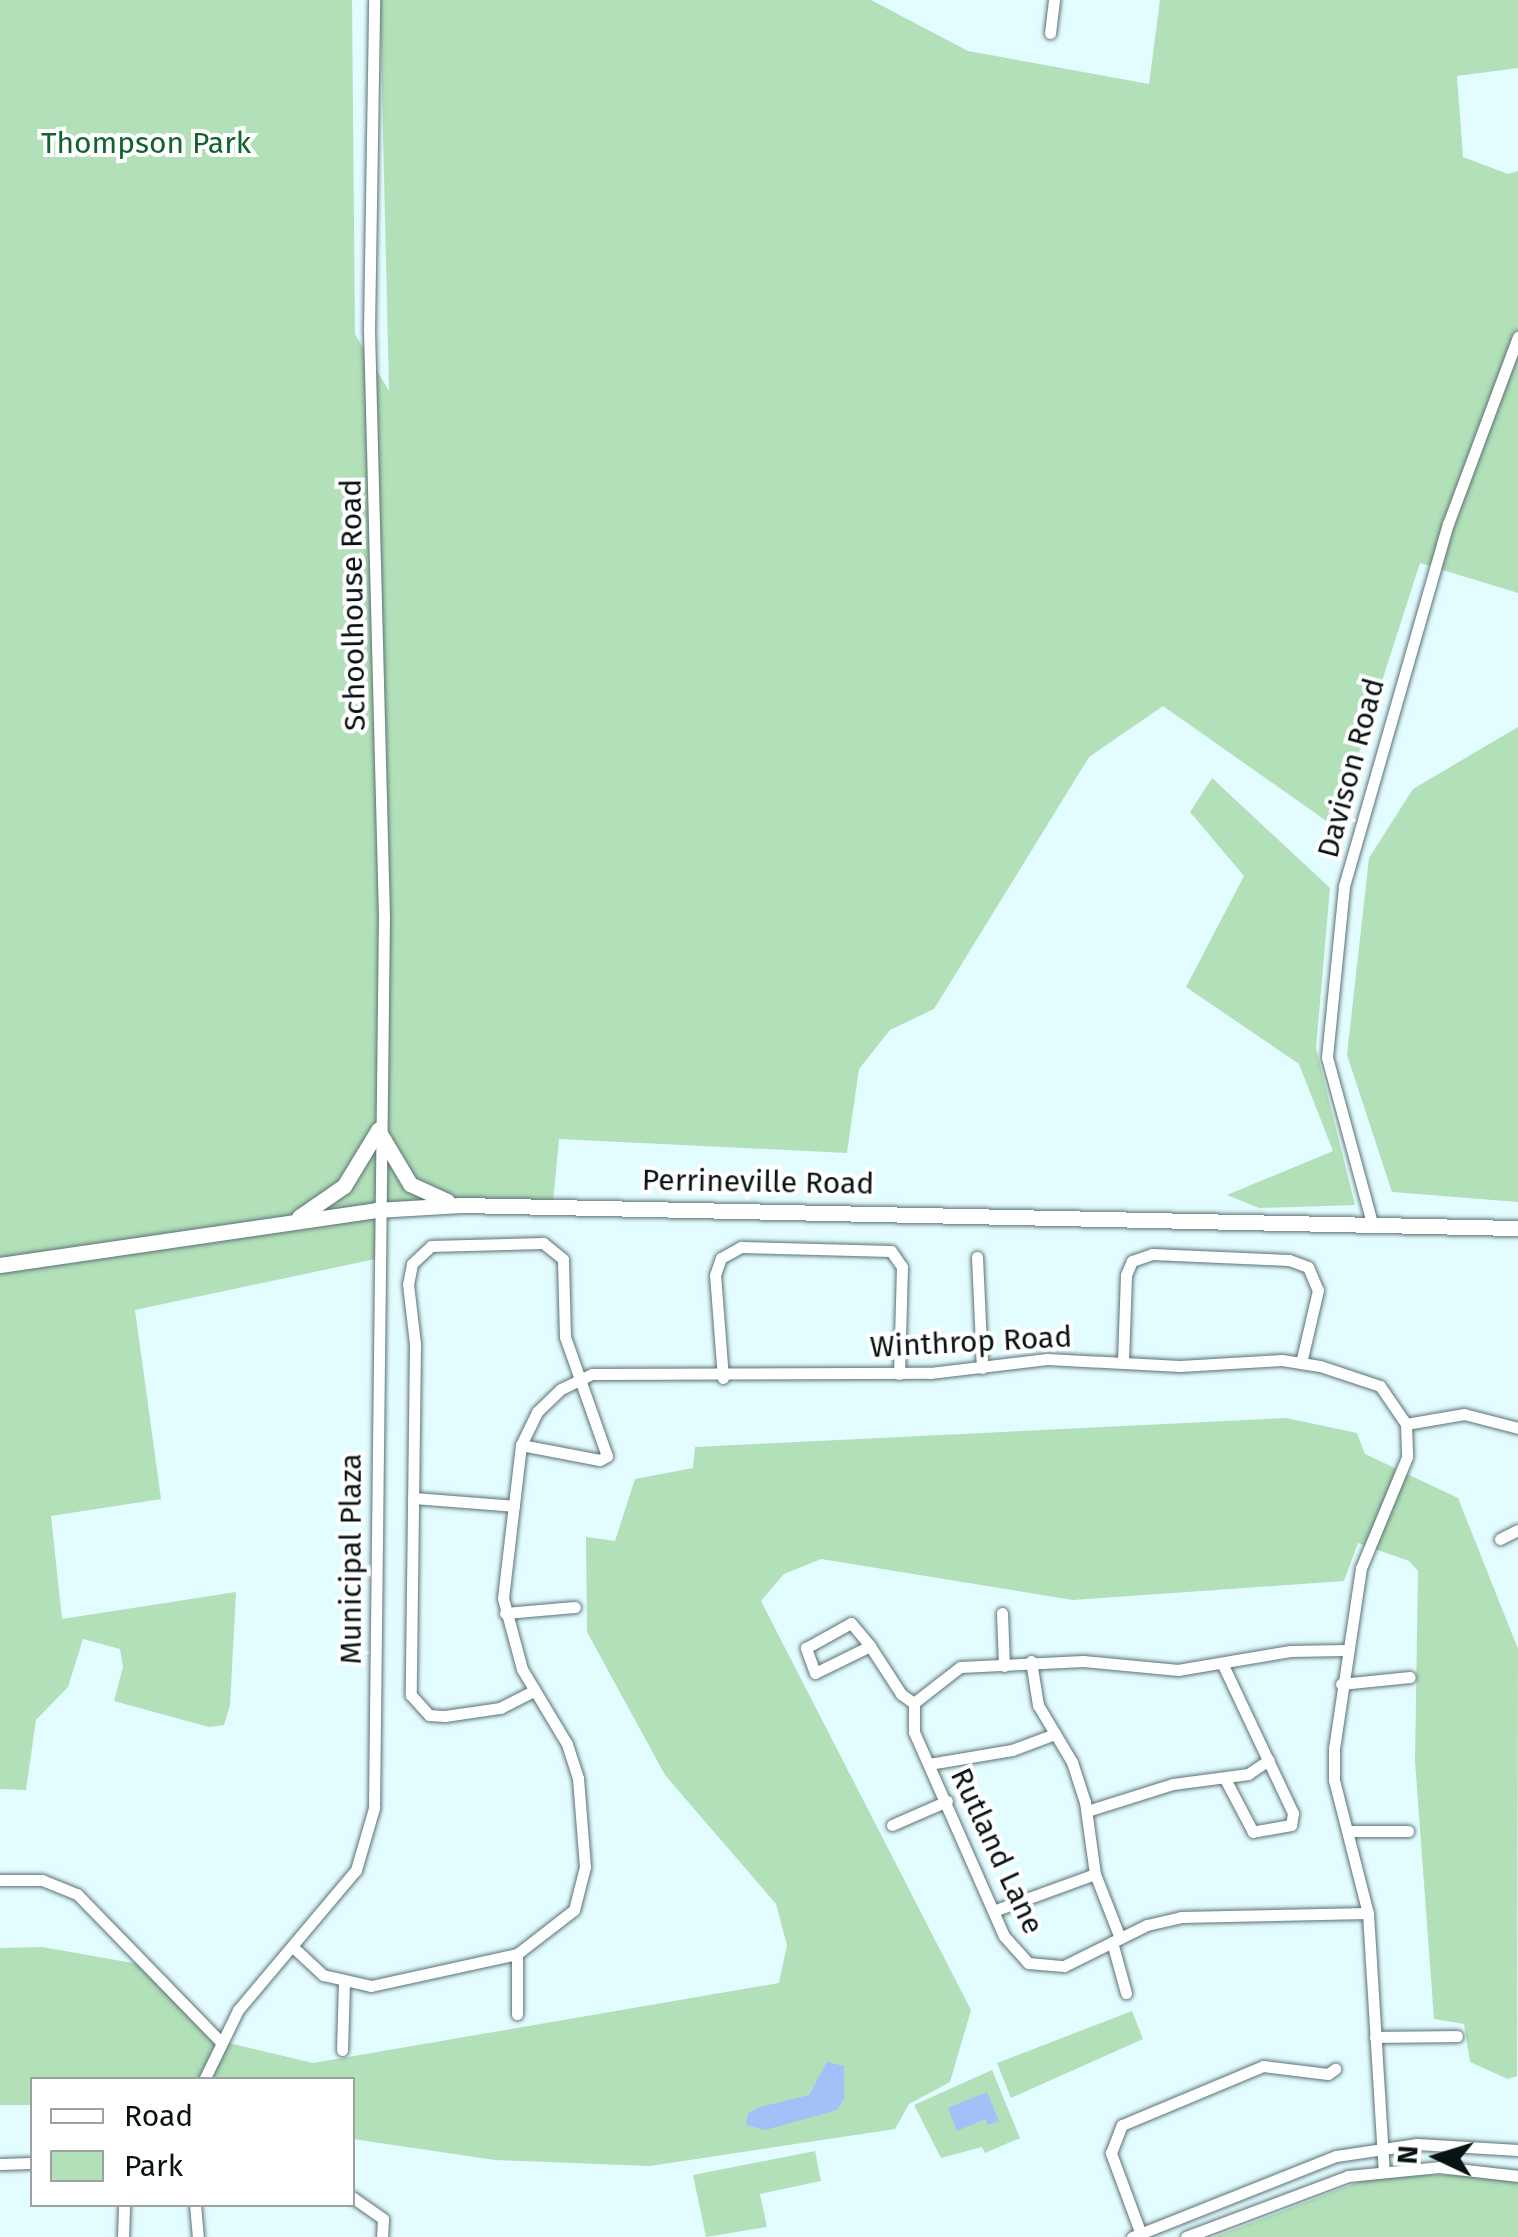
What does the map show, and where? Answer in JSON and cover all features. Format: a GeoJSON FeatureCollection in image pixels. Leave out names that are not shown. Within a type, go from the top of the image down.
{"type":"FeatureCollection","features":[{"type":"Feature","properties":{"kind":"street","name":"Schoolhouse Road"},"geometry":{"type":"LineString","coordinates":[[374,0],[369,330],[384,918],[376,1210]]}},
{"type":"Feature","properties":{"kind":"street"},"geometry":{"type":"LineString","coordinates":[[1050,33],[1054,0]]}},
{"type":"Feature","properties":{"kind":"street","name":"Davison Road"},"geometry":{"type":"LineString","coordinates":[[1372,1223],[1327,1057],[1344,886],[1448,524],[1518,337]]}},
{"type":"Feature","properties":{"kind":"street"},"geometry":{"type":"LineString","coordinates":[[288,1222],[344,1186],[378,1130],[410,1184],[461,1205]]}},
{"type":"Feature","properties":{"kind":"street","name":"Perrineville Road"},"geometry":{"type":"LineString","coordinates":[[0,1265],[376,1210],[461,1205],[1518,1228]]}},
{"type":"Feature","properties":{"kind":"street","name":"Municipal Plaza"},"geometry":{"type":"LineString","coordinates":[[205,2077],[220,2041],[356,1870],[374,1808],[376,1210]]}},
{"type":"Feature","properties":{"kind":"street"},"geometry":{"type":"LineString","coordinates":[[520,1445],[604,1459],[565,1337],[566,1266],[557,1252],[532,1242],[438,1245],[420,1253],[408,1284],[414,1704],[429,1715],[445,1716],[500,1708],[534,1692]]}},
{"type":"Feature","properties":{"kind":"street"},"geometry":{"type":"LineString","coordinates":[[723,1378],[715,1274],[720,1258],[741,1247],[891,1251],[903,1277],[899,1374]]}},
{"type":"Feature","properties":{"kind":"street"},"geometry":{"type":"LineString","coordinates":[[1123,1361],[1126,1274],[1132,1261],[1152,1254],[1308,1266],[1318,1290],[1301,1362]]}},
{"type":"Feature","properties":{"kind":"street"},"geometry":{"type":"LineString","coordinates":[[977,1257],[982,1368]]}},
{"type":"Feature","properties":{"kind":"street","name":"Winthrop Road"},"geometry":{"type":"LineString","coordinates":[[576,1380],[592,1374],[723,1378],[899,1374],[982,1368],[1014,1360],[1180,1366],[1301,1362],[1357,1374],[1380,1386],[1406,1424]]}},
{"type":"Feature","properties":{"kind":"street"},"geometry":{"type":"LineString","coordinates":[[294,1948],[322,1975],[371,1986],[517,1954],[569,1920],[585,1868],[578,1778],[567,1744],[534,1692],[505,1613],[520,1445],[537,1412],[576,1380]]}},
{"type":"Feature","properties":{"kind":"street"},"geometry":{"type":"LineString","coordinates":[[1384,2170],[1368,1914],[1334,1780],[1341,1684],[1360,1568],[1408,1457],[1406,1424],[1464,1414],[1518,1428]]}},
{"type":"Feature","properties":{"kind":"street"},"geometry":{"type":"LineString","coordinates":[[413,1498],[514,1506]]}},
{"type":"Feature","properties":{"kind":"street"},"geometry":{"type":"LineString","coordinates":[[1500,1539],[1518,1530]]}},
{"type":"Feature","properties":{"kind":"street"},"geometry":{"type":"LineString","coordinates":[[505,1613],[575,1607]]}},
{"type":"Feature","properties":{"kind":"street"},"geometry":{"type":"LineString","coordinates":[[1002,1613],[1004,1666]]}},
{"type":"Feature","properties":{"kind":"street"},"geometry":{"type":"LineString","coordinates":[[870,1646],[820,1676],[805,1656],[806,1648],[850,1623],[870,1646],[901,1694],[914,1703],[960,1667],[1083,1660],[1140,1670],[1223,1665],[1290,1651],[1346,1650]]}},
{"type":"Feature","properties":{"kind":"street"},"geometry":{"type":"LineString","coordinates":[[1031,1662],[1038,1705],[1072,1762],[1087,1811],[1096,1874],[1116,1940],[1126,1993]]}},
{"type":"Feature","properties":{"kind":"street"},"geometry":{"type":"LineString","coordinates":[[1223,1665],[1293,1813],[1291,1825],[1254,1832],[1224,1779]]}},
{"type":"Feature","properties":{"kind":"street"},"geometry":{"type":"LineString","coordinates":[[1341,1684],[1410,1677]]}},
{"type":"Feature","properties":{"kind":"street","name":"Rutland Lane"},"geometry":{"type":"LineString","coordinates":[[914,1703],[914,1732],[996,1910],[1004,1936],[1028,1963],[1064,1966],[1116,1940],[1181,1917],[1368,1914]]}},
{"type":"Feature","properties":{"kind":"street","name":"Rutland Lane"},"geometry":{"type":"LineString","coordinates":[[929,1764],[1012,1750],[1055,1734]]}},
{"type":"Feature","properties":{"kind":"street"},"geometry":{"type":"LineString","coordinates":[[1087,1811],[1172,1784],[1224,1779],[1269,1760]]}},
{"type":"Feature","properties":{"kind":"street"},"geometry":{"type":"LineString","coordinates":[[892,1824],[947,1802]]}},
{"type":"Feature","properties":{"kind":"street"},"geometry":{"type":"LineString","coordinates":[[1350,1831],[1408,1831]]}},
{"type":"Feature","properties":{"kind":"street"},"geometry":{"type":"LineString","coordinates":[[996,1910],[1096,1874]]}},
{"type":"Feature","properties":{"kind":"street"},"geometry":{"type":"LineString","coordinates":[[0,1880],[42,1880],[76,1894],[220,2041]]}},
{"type":"Feature","properties":{"kind":"street"},"geometry":{"type":"LineString","coordinates":[[516,2014],[517,1954]]}},
{"type":"Feature","properties":{"kind":"street"},"geometry":{"type":"LineString","coordinates":[[342,2050],[344,1981]]}},
{"type":"Feature","properties":{"kind":"street"},"geometry":{"type":"LineString","coordinates":[[1375,2037],[1457,2036]]}},
{"type":"Feature","properties":{"kind":"street"},"geometry":{"type":"LineString","coordinates":[[1335,2070],[1328,2074],[1262,2066],[1122,2125],[1112,2153],[1138,2236],[1282,2174],[1382,2148],[1518,2150]]}},
{"type":"Feature","properties":{"kind":"street"},"geometry":{"type":"LineString","coordinates":[[0,2164],[30,2164]]}},
{"type":"Feature","properties":{"kind":"street"},"geometry":{"type":"LineString","coordinates":[[1186,2237],[1348,2176],[1439,2168],[1518,2176]]}},
{"type":"Feature","properties":{"kind":"street"},"geometry":{"type":"LineString","coordinates":[[355,2199],[383,2220],[382,2237]]}},
{"type":"Feature","properties":{"kind":"street"},"geometry":{"type":"LineString","coordinates":[[124,2207],[124,2237]]}},
{"type":"Feature","properties":{"kind":"street"},"geometry":{"type":"LineString","coordinates":[[195,2207],[198,2237]]}},
{"type":"Feature","properties":{"kind":"green space","name":"Thompson Park"},"geometry":{"type":"Polygon","coordinates":[[[0,0],[352,0],[355,334],[389,391],[380,0],[871,0],[968,51],[1149,84],[1160,0],[1518,0],[1518,68],[1457,76],[1463,157],[1508,174],[1518,171],[1518,593],[1420,563],[1335,827],[1163,706],[1089,757],[934,1009],[890,1030],[859,1069],[847,1153],[559,1139],[553,1203],[381,1208],[380,1258],[135,1310],[161,1499],[51,1516],[62,1619],[236,1592],[230,1705],[224,1725],[209,1727],[114,1701],[123,1667],[120,1649],[83,1639],[68,1687],[36,1720],[26,1790],[0,1789],[0,0]]]}},
{"type":"Feature","properties":{"kind":"green space"},"geometry":{"type":"Polygon","coordinates":[[[1518,727],[1518,1202],[1392,1192],[1347,1055],[1369,858],[1413,789],[1518,727]]]}},
{"type":"Feature","properties":{"kind":"green space"},"geometry":{"type":"Polygon","coordinates":[[[1212,778],[1330,888],[1316,1048],[1355,1205],[1259,1208],[1227,1195],[1333,1151],[1299,1064],[1186,987],[1244,876],[1190,812],[1212,778]]]}},
{"type":"Feature","properties":{"kind":"green space"},"geometry":{"type":"Polygon","coordinates":[[[1286,1418],[1357,1433],[1365,1454],[1458,1498],[1518,1649],[1517,2076],[1508,2079],[1470,2062],[1464,2024],[1434,2019],[1415,1761],[1418,1571],[1409,1561],[1358,1543],[1344,1581],[1073,1600],[821,1559],[784,1574],[761,1601],[971,2010],[950,2082],[909,2104],[895,2129],[650,2166],[495,2160],[355,2139],[355,2077],[30,2077],[30,2105],[0,2105],[0,1948],[42,1947],[150,1966],[220,2041],[313,2063],[779,1983],[787,1945],[776,1904],[665,1775],[587,1632],[586,1537],[615,1541],[635,1479],[693,1468],[695,1447],[1286,1418]]]}},
{"type":"Feature","properties":{"kind":"green space"},"geometry":{"type":"Polygon","coordinates":[[[1132,2011],[1143,2039],[1011,2098],[997,2063],[1132,2011]]]}},
{"type":"Feature","properties":{"kind":"green space"},"geometry":{"type":"Polygon","coordinates":[[[992,2070],[1020,2138],[985,2153],[982,2147],[941,2158],[914,2105],[992,2070]]]}},
{"type":"Feature","properties":{"kind":"green space"},"geometry":{"type":"Polygon","coordinates":[[[815,2151],[821,2181],[760,2194],[767,2227],[706,2237],[693,2175],[815,2151]]]}},
{"type":"Feature","properties":{"kind":"green space"},"geometry":{"type":"Polygon","coordinates":[[[1377,2175],[1497,2175],[1518,2182],[1518,2237],[1214,2237],[1377,2175]]]}},
{"type":"Feature","properties":{"kind":"water"},"geometry":{"type":"Polygon","coordinates":[[[827,2062],[844,2066],[844,2098],[837,2110],[765,2130],[746,2125],[748,2113],[760,2107],[809,2095],[827,2062]]]}},
{"type":"Feature","properties":{"kind":"water"},"geometry":{"type":"Polygon","coordinates":[[[987,2092],[999,2121],[988,2125],[985,2119],[957,2131],[948,2108],[987,2092]]]}}]}
